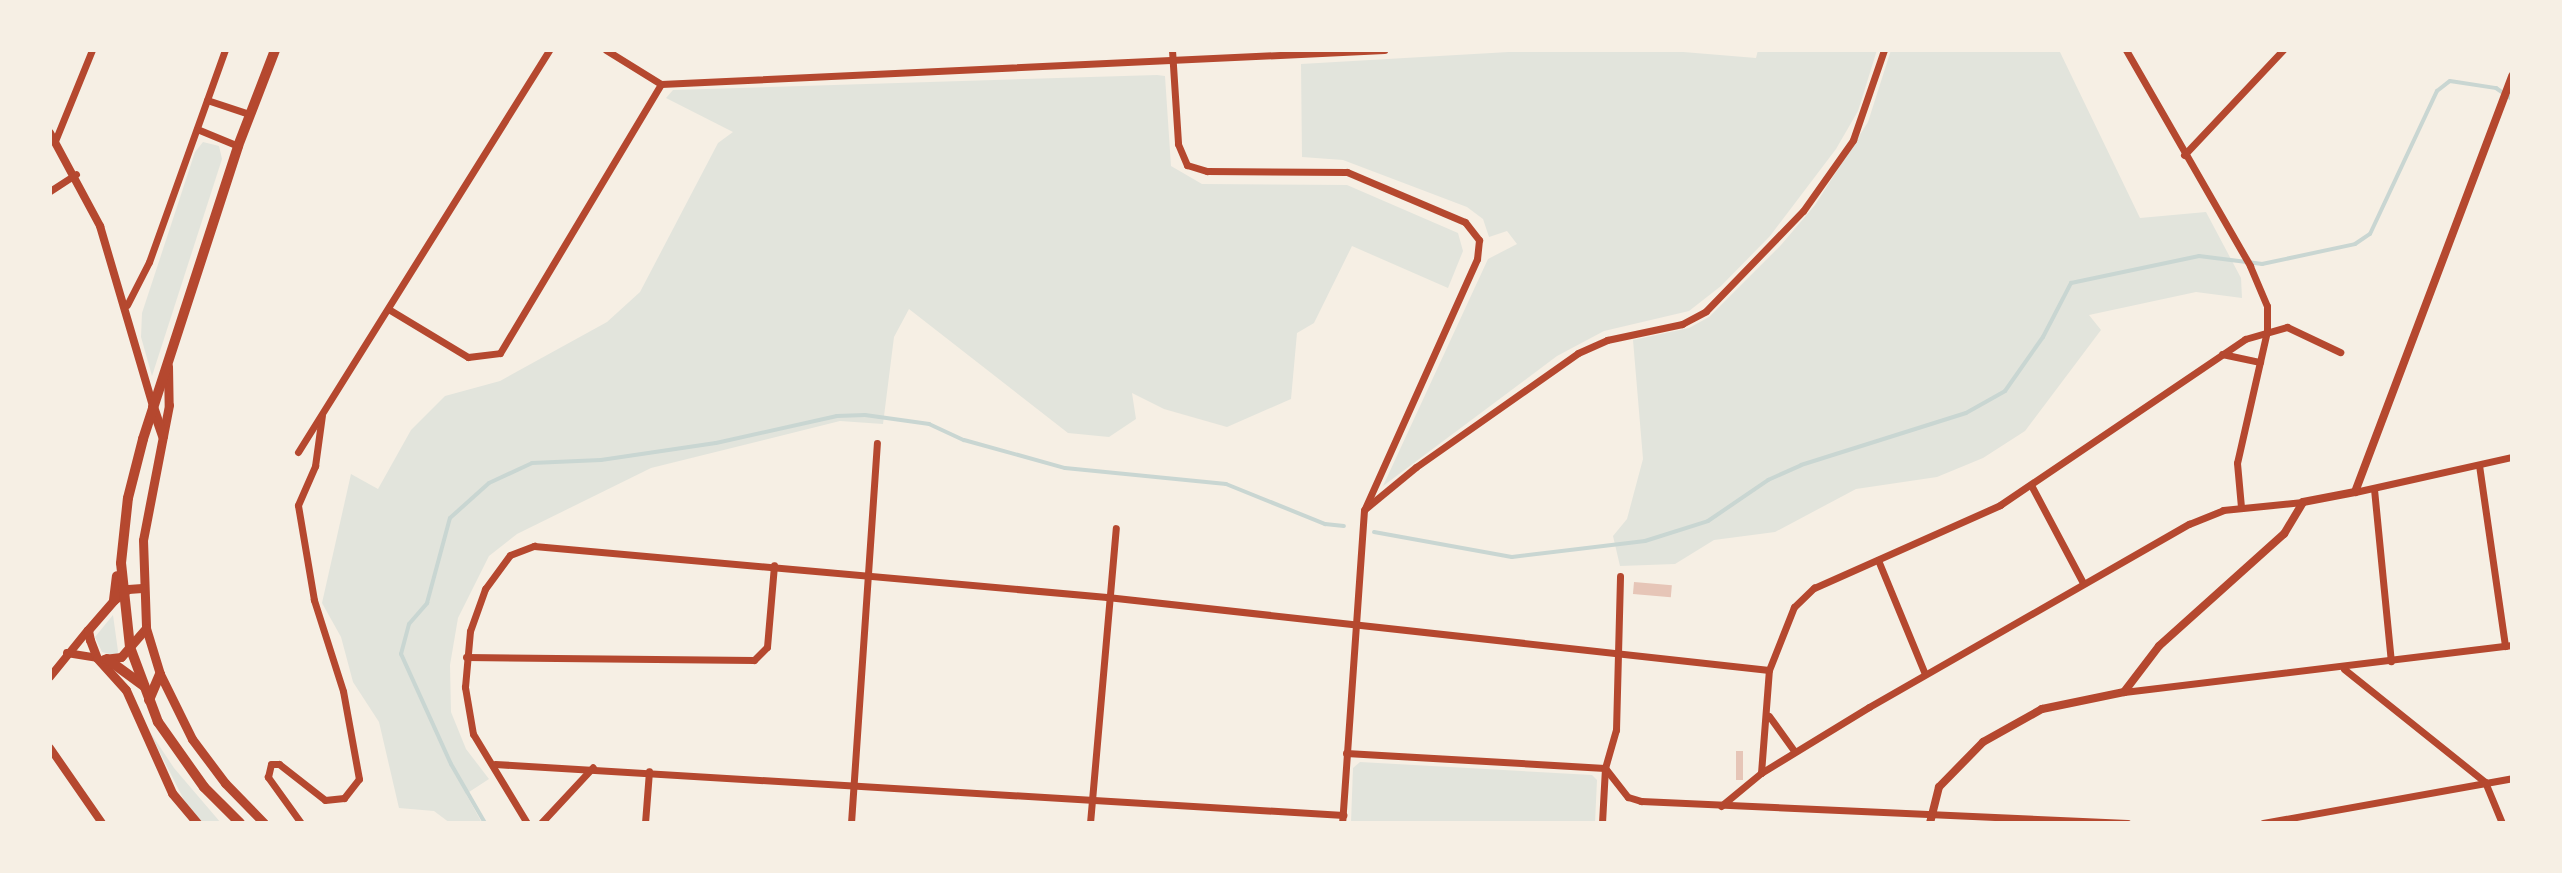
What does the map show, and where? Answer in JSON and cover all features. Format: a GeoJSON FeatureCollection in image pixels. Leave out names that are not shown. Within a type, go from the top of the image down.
{"type":"FeatureCollection","features":[{"type":"Feature","properties":{"kind":"main road"},"geometry":{"type":"LineString","coordinates":[[240,823],[184,762],[149,700],[130,647],[118,596],[128,498],[153,407],[238,146],[275,50]]}},
{"type":"Feature","properties":{"kind":"main road"},"geometry":{"type":"LineString","coordinates":[[168,362],[170,393],[143,540],[142,588],[146,628],[160,674],[208,762],[264,823]]}},
{"type":"Feature","properties":{"kind":"main road"},"geometry":{"type":"LineString","coordinates":[[153,407],[163,436]]}},
{"type":"Feature","properties":{"kind":"main road"},"geometry":{"type":"LineString","coordinates":[[142,588],[118,596],[88,630],[102,659],[126,690],[172,793],[197,823]]}},
{"type":"Feature","properties":{"kind":"main road"},"geometry":{"type":"LineString","coordinates":[[102,659],[118,659],[146,628]]}},
{"type":"Feature","properties":{"kind":"main road"},"geometry":{"type":"LineString","coordinates":[[102,659],[144,686]]}},
{"type":"Feature","properties":{"kind":"main road"},"geometry":{"type":"LineString","coordinates":[[149,700],[160,674]]}},
{"type":"Feature","properties":{"kind":"street"},"geometry":{"type":"LineString","coordinates":[[92,50],[53,137],[76,174],[127,305],[153,407]]}},
{"type":"Feature","properties":{"kind":"street"},"geometry":{"type":"LineString","coordinates":[[127,305],[225,50]]}},
{"type":"Feature","properties":{"kind":"street"},"geometry":{"type":"LineString","coordinates":[[298,452],[390,310],[549,50]]}},
{"type":"Feature","properties":{"kind":"street"},"geometry":{"type":"LineString","coordinates":[[606,50],[661,84],[1384,50]]}},
{"type":"Feature","properties":{"kind":"street"},"geometry":{"type":"LineString","coordinates":[[495,764],[593,767],[1092,798],[1342,819],[1364,510],[1477,259],[1479,240],[1465,222],[1347,172],[1207,171],[1187,165],[1178,144],[1172,50]]}},
{"type":"Feature","properties":{"kind":"street"},"geometry":{"type":"LineString","coordinates":[[1364,510],[1416,467],[1578,353],[1607,340],[1682,324],[1706,311],[1803,211],[1853,140],[1884,50]]}},
{"type":"Feature","properties":{"kind":"street"},"geometry":{"type":"LineString","coordinates":[[2126,50],[2258,281],[2267,306],[2267,331],[2237,463],[2241,507]]}},
{"type":"Feature","properties":{"kind":"street"},"geometry":{"type":"LineString","coordinates":[[2184,155],[2282,50]]}},
{"type":"Feature","properties":{"kind":"street"},"geometry":{"type":"LineString","coordinates":[[2355,492],[2510,79]]}},
{"type":"Feature","properties":{"kind":"street"},"geometry":{"type":"LineString","coordinates":[[390,310],[468,357],[500,353],[661,84]]}},
{"type":"Feature","properties":{"kind":"street"},"geometry":{"type":"LineString","coordinates":[[207,100],[249,114]]}},
{"type":"Feature","properties":{"kind":"street"},"geometry":{"type":"LineString","coordinates":[[197,129],[238,146]]}},
{"type":"Feature","properties":{"kind":"street"},"geometry":{"type":"LineString","coordinates":[[50,191],[76,174]]}},
{"type":"Feature","properties":{"kind":"street"},"geometry":{"type":"LineString","coordinates":[[1761,773],[1768,714],[1769,670],[1785,625],[1804,596],[1878,560],[1974,520],[2031,485],[2222,354],[2267,331],[2295,328],[2340,352]]}},
{"type":"Feature","properties":{"kind":"street"},"geometry":{"type":"LineString","coordinates":[[2222,354],[2260,362]]}},
{"type":"Feature","properties":{"kind":"street"},"geometry":{"type":"LineString","coordinates":[[301,823],[268,777],[271,764],[279,764],[325,800],[344,798],[359,779],[343,691],[314,600],[298,505],[315,466],[322,415]]}},
{"type":"Feature","properties":{"kind":"street"},"geometry":{"type":"LineString","coordinates":[[851,823],[877,443]]}},
{"type":"Feature","properties":{"kind":"street"},"geometry":{"type":"LineString","coordinates":[[1721,806],[1761,773],[1795,752],[2189,524],[2241,507],[2303,502],[2374,489],[2512,457]]}},
{"type":"Feature","properties":{"kind":"street"},"geometry":{"type":"LineString","coordinates":[[1930,819],[1935,795],[1949,774],[1999,730],[2042,709],[2124,692],[2344,669],[2508,646],[2479,465]]}},
{"type":"Feature","properties":{"kind":"street"},"geometry":{"type":"LineString","coordinates":[[2031,485],[2083,583]]}},
{"type":"Feature","properties":{"kind":"street"},"geometry":{"type":"LineString","coordinates":[[2374,489],[2391,661]]}},
{"type":"Feature","properties":{"kind":"street"},"geometry":{"type":"LineString","coordinates":[[2124,692],[2159,646],[2274,544],[2303,502]]}},
{"type":"Feature","properties":{"kind":"street"},"geometry":{"type":"LineString","coordinates":[[1090,823],[1107,597],[1116,528]]}},
{"type":"Feature","properties":{"kind":"street"},"geometry":{"type":"LineString","coordinates":[[527,823],[495,764],[481,749],[468,716],[466,657],[475,613],[491,578],[510,555],[534,546],[867,573],[1107,597],[1769,670]]}},
{"type":"Feature","properties":{"kind":"street"},"geometry":{"type":"LineString","coordinates":[[1878,560],[1925,674]]}},
{"type":"Feature","properties":{"kind":"street"},"geometry":{"type":"LineString","coordinates":[[466,657],[754,660],[767,647],[774,565]]}},
{"type":"Feature","properties":{"kind":"street"},"geometry":{"type":"LineString","coordinates":[[1602,823],[1605,768],[1616,730],[1620,576]]}},
{"type":"Feature","properties":{"kind":"street"},"geometry":{"type":"LineString","coordinates":[[50,677],[88,630]]}},
{"type":"Feature","properties":{"kind":"street"},"geometry":{"type":"LineString","coordinates":[[67,653],[102,659]]}},
{"type":"Feature","properties":{"kind":"street"},"geometry":{"type":"LineString","coordinates":[[2344,669],[2485,782],[2502,823]]}},
{"type":"Feature","properties":{"kind":"street"},"geometry":{"type":"LineString","coordinates":[[1768,714],[1795,752]]}},
{"type":"Feature","properties":{"kind":"street"},"geometry":{"type":"LineString","coordinates":[[51,750],[102,823]]}},
{"type":"Feature","properties":{"kind":"street"},"geometry":{"type":"LineString","coordinates":[[1346,753],[1605,768],[1634,800],[1930,819],[2128,823]]}},
{"type":"Feature","properties":{"kind":"street"},"geometry":{"type":"LineString","coordinates":[[541,823],[593,767]]}},
{"type":"Feature","properties":{"kind":"street"},"geometry":{"type":"LineString","coordinates":[[645,823],[649,771]]}},
{"type":"Feature","properties":{"kind":"street"},"geometry":{"type":"LineString","coordinates":[[2263,823],[2512,778]]}},
{"type":"Feature","properties":{"kind":"shaded area"},"geometry":{"type":"Polygon","coordinates":[[[1543,50],[1659,50],[1756,58],[1758,50],[1877,50],[1858,111],[1836,149],[1770,236],[1721,286],[1689,311],[1604,331],[1557,356],[1383,486],[1488,259],[1517,244],[1507,231],[1489,237],[1483,219],[1467,207],[1343,160],[1302,157],[1301,64],[1543,50]]]}},
{"type":"Feature","properties":{"kind":"shaded area"},"geometry":{"type":"Polygon","coordinates":[[[1891,50],[2059,50],[2140,218],[2206,212],[2241,278],[2242,298],[2196,292],[2089,315],[2101,330],[2025,431],[1983,458],[1937,477],[1856,489],[1775,532],[1714,540],[1675,564],[1620,566],[1613,536],[1627,519],[1643,459],[1633,340],[1689,328],[1709,317],[1781,245],[1815,205],[1868,122],[1891,50]]]}},
{"type":"Feature","properties":{"kind":"shaded area"},"geometry":{"type":"Polygon","coordinates":[[[1165,76],[1171,166],[1202,184],[1347,185],[1458,233],[1463,251],[1448,288],[1352,246],[1314,323],[1297,333],[1291,399],[1227,427],[1164,409],[1132,393],[1136,419],[1109,437],[1068,433],[909,309],[894,337],[883,424],[840,421],[651,468],[517,534],[489,556],[458,618],[450,665],[451,712],[466,749],[489,779],[466,794],[482,823],[450,823],[434,811],[399,808],[379,722],[353,682],[341,637],[322,603],[351,474],[378,489],[411,430],[445,396],[500,381],[607,322],[640,292],[718,143],[733,132],[666,98],[673,90],[1165,76]]]}},
{"type":"Feature","properties":{"kind":"shaded area"},"geometry":{"type":"Polygon","coordinates":[[[203,142],[219,146],[222,159],[152,376],[141,337],[142,313],[195,152],[203,142]]]}},
{"type":"Feature","properties":{"kind":"shaded area"},"geometry":{"type":"Polygon","coordinates":[[[113,615],[117,656],[102,652],[95,637],[113,615]]]}},
{"type":"Feature","properties":{"kind":"shaded area"},"geometry":{"type":"Polygon","coordinates":[[[148,729],[174,768],[221,823],[203,823],[186,804],[148,729]]]}},
{"type":"Feature","properties":{"kind":"shaded area"},"geometry":{"type":"Polygon","coordinates":[[[1360,762],[1592,775],[1597,780],[1595,823],[1351,823],[1353,768],[1360,762]]]}},
{"type":"Feature","properties":{"kind":"building"},"geometry":{"type":"Polygon","coordinates":[[[1634,582],[1672,585],[1671,597],[1633,594],[1634,582]]]}},
{"type":"Feature","properties":{"kind":"building"},"geometry":{"type":"Polygon","coordinates":[[[1736,751],[1743,751],[1743,780],[1736,780],[1736,751]]]}},
{"type":"Feature","properties":{"kind":"waterway"},"geometry":{"type":"LineString","coordinates":[[1374,532],[1512,557],[1645,541],[1708,521],[1768,480],[1801,465],[1966,413],[2005,391],[2043,337],[2071,283],[2199,256],[2262,264],[2355,244],[2370,234],[2437,91],[2450,81],[2496,88],[2512,99]]}},
{"type":"Feature","properties":{"kind":"waterway"},"geometry":{"type":"LineString","coordinates":[[485,823],[451,764],[401,654],[409,624],[427,603],[450,518],[489,483],[532,463],[601,460],[716,443],[837,416],[865,415],[929,424],[964,440],[1065,468],[1226,484],[1325,524],[1344,526]]}}]}
